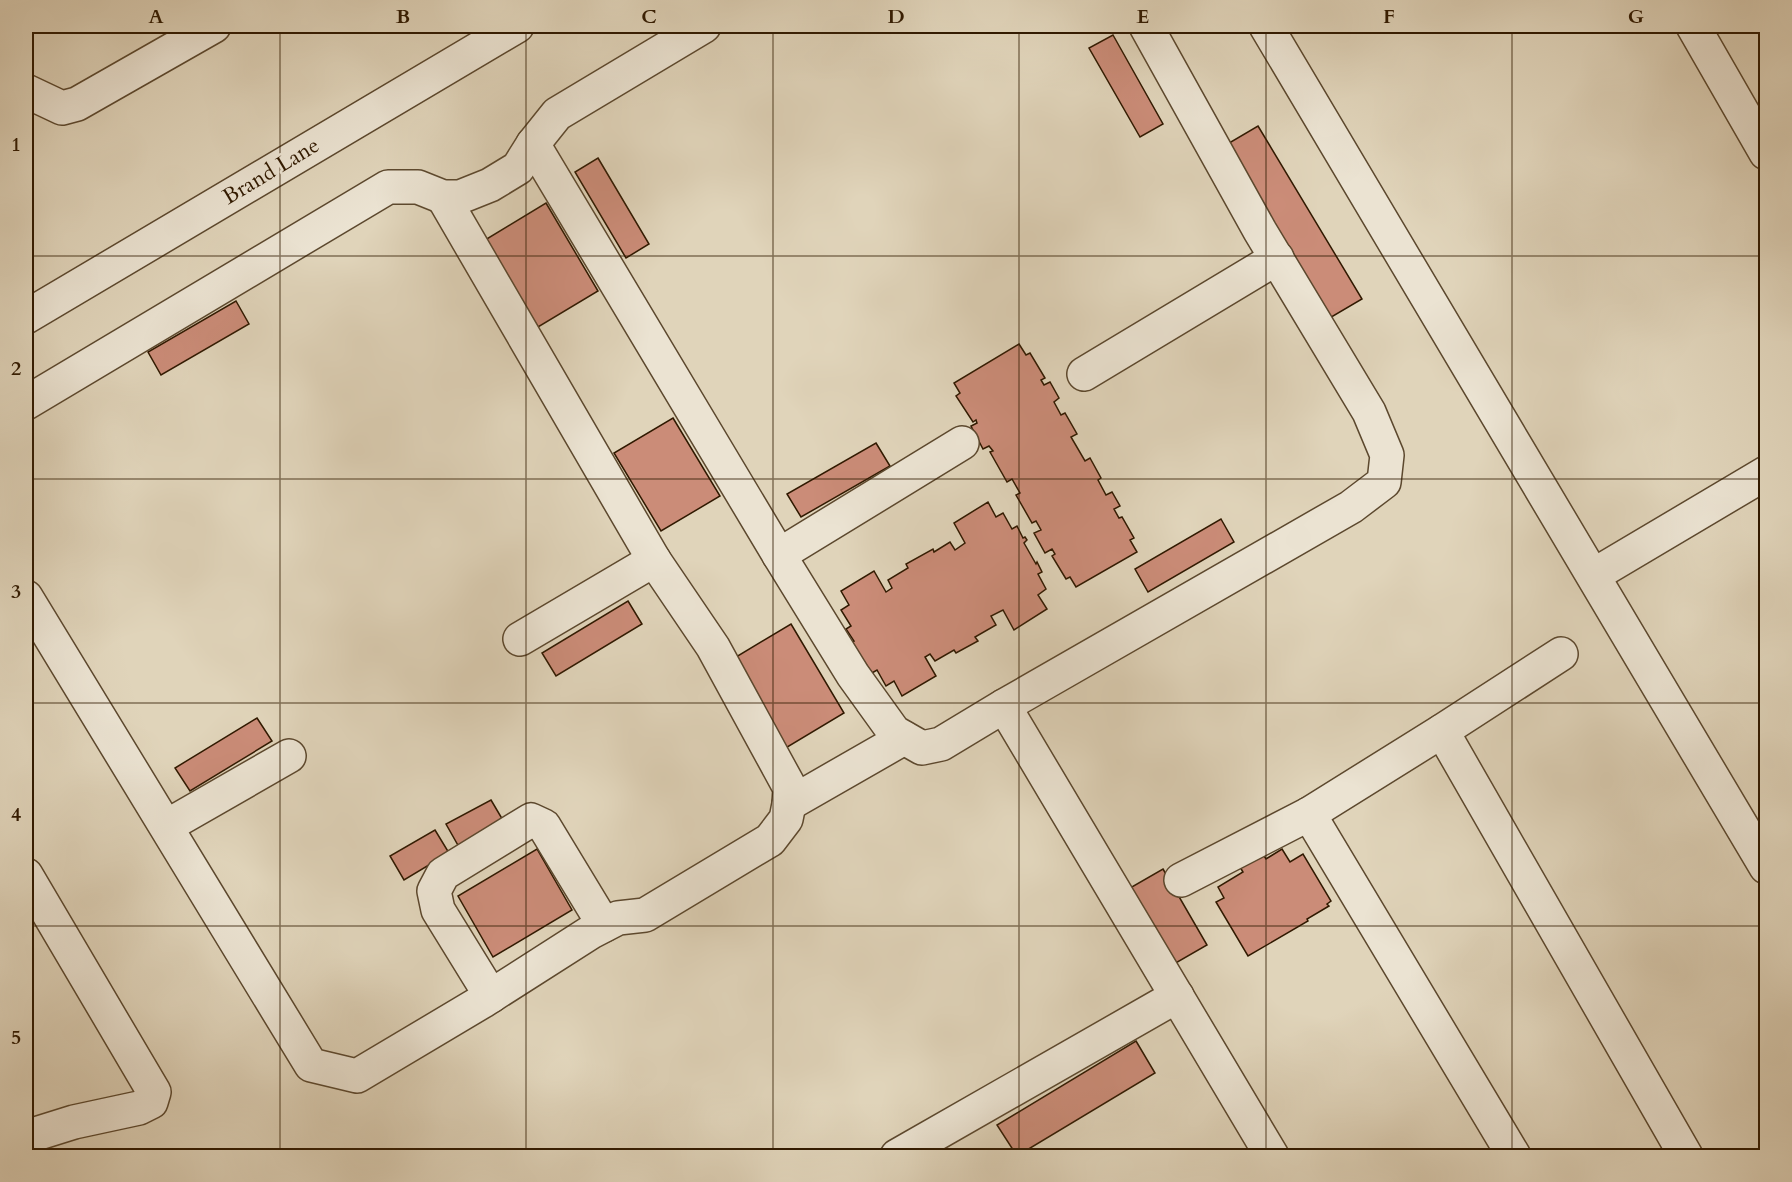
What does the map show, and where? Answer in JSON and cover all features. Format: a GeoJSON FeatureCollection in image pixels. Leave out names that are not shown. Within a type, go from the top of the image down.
{"type":"FeatureCollection","features":[{"type":"Feature","properties":{"kind":"street"},"geometry":{"type":"LineString","coordinates":[[26,91],[63,108],[77,104],[214,26]]}},
{"type":"Feature","properties":{"kind":"street","name":"Brand Lane"},"geometry":{"type":"LineString","coordinates":[[26,316],[517,26]]}},
{"type":"Feature","properties":{"kind":"street"},"geometry":{"type":"LineString","coordinates":[[26,403],[388,187],[418,187],[443,197],[460,197],[490,185],[518,168],[556,114],[704,26]]}},
{"type":"Feature","properties":{"kind":"street"},"geometry":{"type":"LineString","coordinates":[[533,144],[853,675],[894,732],[922,748],[941,744],[1351,507],[1384,483],[1387,454],[1370,412],[1260,231],[1146,26]]}},
{"type":"Feature","properties":{"kind":"street"},"geometry":{"type":"LineString","coordinates":[[1266,26],[1767,867]]}},
{"type":"Feature","properties":{"kind":"street"},"geometry":{"type":"LineString","coordinates":[[1693,26],[1767,153]]}},
{"type":"Feature","properties":{"kind":"street"},"geometry":{"type":"LineString","coordinates":[[26,597],[311,1065],[357,1076],[591,932],[618,918],[645,915],[770,840],[786,819],[790,788],[712,647],[654,560],[443,197]]}},
{"type":"Feature","properties":{"kind":"street"},"geometry":{"type":"LineString","coordinates":[[1084,374],[1277,258]]}},
{"type":"Feature","properties":{"kind":"street"},"geometry":{"type":"LineString","coordinates":[[779,555],[962,443]]}},
{"type":"Feature","properties":{"kind":"street"},"geometry":{"type":"LineString","coordinates":[[1594,575],[1767,473]]}},
{"type":"Feature","properties":{"kind":"street"},"geometry":{"type":"LineString","coordinates":[[520,639],[654,560]]}},
{"type":"Feature","properties":{"kind":"street"},"geometry":{"type":"LineString","coordinates":[[1181,880],[1309,814],[1561,654]]}},
{"type":"Feature","properties":{"kind":"street"},"geometry":{"type":"LineString","coordinates":[[1004,706],[1272,1156]]}},
{"type":"Feature","properties":{"kind":"street"},"geometry":{"type":"LineString","coordinates":[[1442,731],[1686,1156]]}},
{"type":"Feature","properties":{"kind":"street"},"geometry":{"type":"LineString","coordinates":[[789,804],[904,738]]}},
{"type":"Feature","properties":{"kind":"street"},"geometry":{"type":"LineString","coordinates":[[167,826],[289,756]]}},
{"type":"Feature","properties":{"kind":"street"},"geometry":{"type":"LineString","coordinates":[[1309,814],[1514,1156]]}},
{"type":"Feature","properties":{"kind":"street"},"geometry":{"type":"LineString","coordinates":[[490,996],[438,910],[434,891],[442,874],[531,820],[544,826],[604,925]]}},
{"type":"Feature","properties":{"kind":"street"},"geometry":{"type":"LineString","coordinates":[[26,875],[154,1092],[151,1102],[139,1108],[74,1122],[26,1137]]}},
{"type":"Feature","properties":{"kind":"street"},"geometry":{"type":"LineString","coordinates":[[897,1156],[1177,996]]}},
{"type":"Feature","properties":{"kind":"building"},"geometry":{"type":"Polygon","coordinates":[[[1113,35],[1163,124],[1140,137],[1089,48],[1113,35]]]}},
{"type":"Feature","properties":{"kind":"building"},"geometry":{"type":"Polygon","coordinates":[[[1258,126],[1362,299],[1328,319],[1224,146],[1258,126]]]}},
{"type":"Feature","properties":{"kind":"building"},"geometry":{"type":"Polygon","coordinates":[[[598,158],[649,244],[626,258],[575,172],[598,158]]]}},
{"type":"Feature","properties":{"kind":"building"},"geometry":{"type":"Polygon","coordinates":[[[546,203],[598,291],[538,327],[485,240],[546,203]]]}},
{"type":"Feature","properties":{"kind":"building"},"geometry":{"type":"Polygon","coordinates":[[[236,301],[249,324],[161,375],[148,352],[236,301]]]}},
{"type":"Feature","properties":{"kind":"building"},"geometry":{"type":"Polygon","coordinates":[[[1019,344],[1026,355],[1030,353],[1045,378],[1041,380],[1044,385],[1050,382],[1059,398],[1054,402],[1061,415],[1065,413],[1077,434],[1071,437],[1085,461],[1090,458],[1101,478],[1098,480],[1106,495],[1112,492],[1120,506],[1114,509],[1119,518],[1122,517],[1134,538],[1130,540],[1137,552],[1076,587],[1070,577],[1066,579],[1052,556],[1055,554],[1052,549],[1045,553],[1034,533],[1041,530],[1036,521],[1032,523],[1016,495],[1020,493],[1012,479],[1007,482],[990,452],[993,451],[989,446],[983,449],[971,426],[977,423],[976,420],[973,422],[956,396],[960,393],[954,383],[1019,344]]]}},
{"type":"Feature","properties":{"kind":"building"},"geometry":{"type":"Polygon","coordinates":[[[673,418],[720,496],[661,531],[614,453],[673,418]]]}},
{"type":"Feature","properties":{"kind":"building"},"geometry":{"type":"Polygon","coordinates":[[[876,443],[890,466],[801,517],[787,494],[876,443]]]}},
{"type":"Feature","properties":{"kind":"building"},"geometry":{"type":"Polygon","coordinates":[[[988,502],[996,517],[1003,513],[1012,529],[1017,526],[1023,538],[1027,540],[1024,543],[1042,572],[1038,574],[1046,589],[1038,595],[1047,609],[1014,630],[1003,610],[991,616],[996,625],[975,637],[978,641],[956,653],[954,650],[935,661],[930,654],[925,657],[936,676],[902,696],[894,681],[886,686],[877,670],[872,673],[851,642],[854,641],[846,629],[851,626],[841,610],[849,605],[841,591],[874,571],[886,592],[892,588],[888,580],[908,568],[906,564],[950,542],[955,550],[965,543],[954,523],[988,502]]]}},
{"type":"Feature","properties":{"kind":"building"},"geometry":{"type":"Polygon","coordinates":[[[1221,519],[1234,542],[1148,592],[1135,569],[1221,519]]]}},
{"type":"Feature","properties":{"kind":"building"},"geometry":{"type":"Polygon","coordinates":[[[628,601],[642,624],[556,676],[542,653],[628,601]]]}},
{"type":"Feature","properties":{"kind":"building"},"geometry":{"type":"Polygon","coordinates":[[[791,624],[844,713],[784,749],[731,660],[791,624]]]}},
{"type":"Feature","properties":{"kind":"building"},"geometry":{"type":"Polygon","coordinates":[[[257,718],[272,741],[190,791],[175,768],[257,718]]]}},
{"type":"Feature","properties":{"kind":"building"},"geometry":{"type":"Polygon","coordinates":[[[491,800],[504,822],[459,847],[446,824],[491,800]]]}},
{"type":"Feature","properties":{"kind":"building"},"geometry":{"type":"Polygon","coordinates":[[[435,830],[449,853],[404,880],[390,856],[435,830]]]}},
{"type":"Feature","properties":{"kind":"building"},"geometry":{"type":"Polygon","coordinates":[[[537,849],[572,910],[493,957],[458,896],[537,849]]]}},
{"type":"Feature","properties":{"kind":"building"},"geometry":{"type":"Polygon","coordinates":[[[1282,849],[1290,862],[1303,854],[1331,901],[1327,904],[1329,906],[1307,919],[1308,921],[1248,956],[1216,902],[1224,898],[1218,887],[1243,872],[1240,867],[1263,854],[1266,859],[1282,849]]]}},
{"type":"Feature","properties":{"kind":"building"},"geometry":{"type":"Polygon","coordinates":[[[1163,869],[1207,945],[1174,964],[1130,888],[1163,869]]]}},
{"type":"Feature","properties":{"kind":"building"},"geometry":{"type":"Polygon","coordinates":[[[1136,1041],[1155,1073],[1017,1156],[997,1125],[1136,1041]]]}}]}
